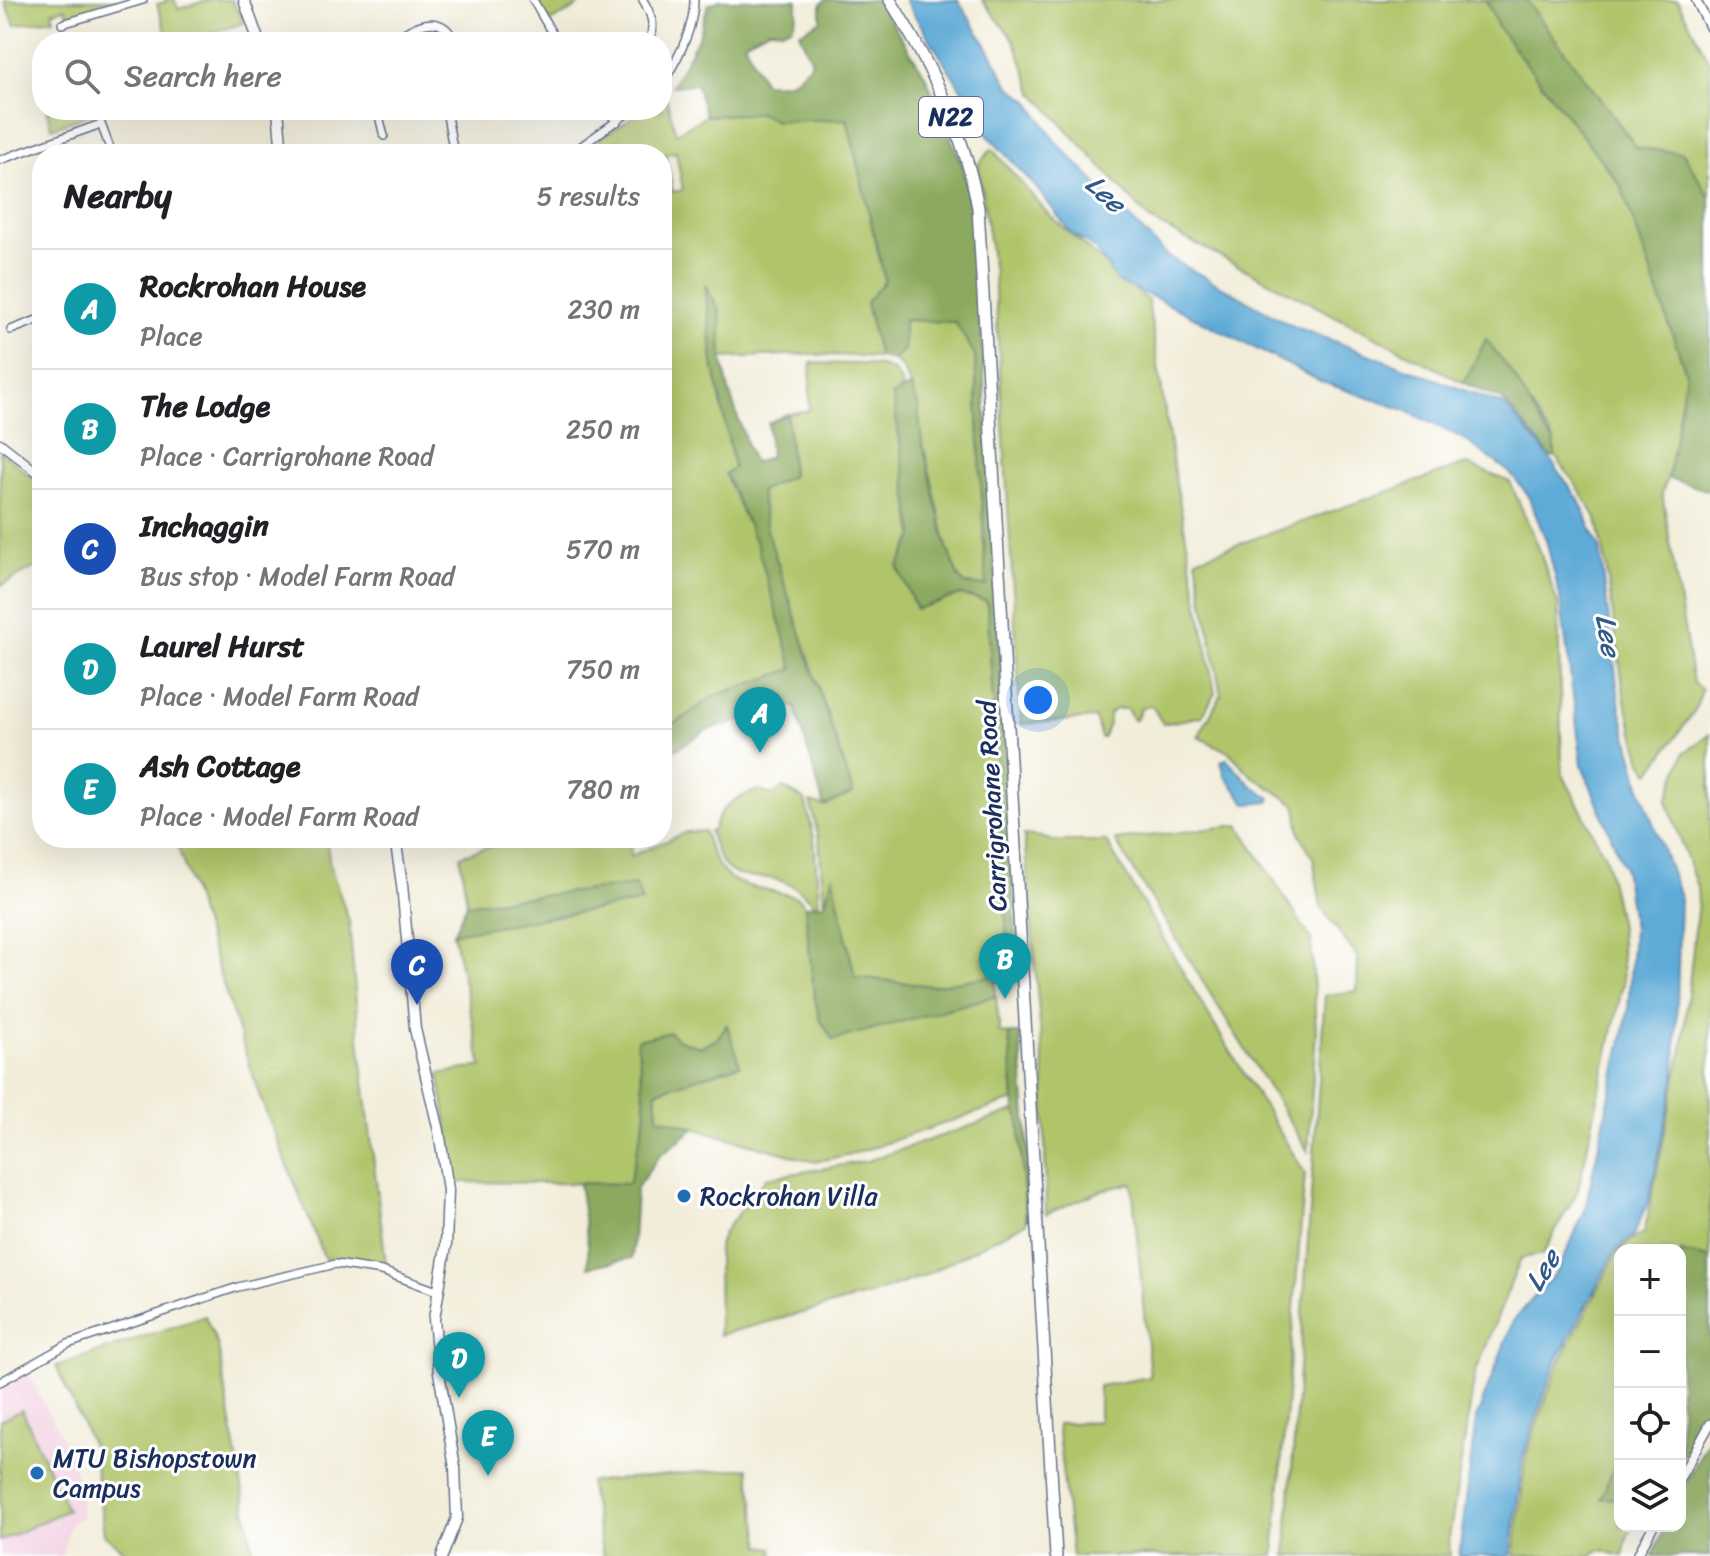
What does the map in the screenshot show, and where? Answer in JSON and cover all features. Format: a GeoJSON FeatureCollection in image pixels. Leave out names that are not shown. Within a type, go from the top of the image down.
{"type":"FeatureCollection","features":[{"type":"Feature","properties":{"kind":"highway","name":"Carrigrohane Road"},"geometry":{"type":"LineString","coordinates":[[890,0],[924,58],[957,129],[973,178],[981,246],[1056,1556]]}},
{"type":"Feature","properties":{"kind":"main road"},"geometry":{"type":"LineString","coordinates":[[244,0],[255,32]]}},
{"type":"Feature","properties":{"kind":"main road"},"geometry":{"type":"LineString","coordinates":[[279,120],[281,144]]}},
{"type":"Feature","properties":{"kind":"main road"},"geometry":{"type":"LineString","coordinates":[[397,848],[415,1029],[439,1131],[448,1190],[446,1246],[434,1319],[439,1372],[455,1468],[457,1518],[442,1556]]}},
{"type":"Feature","properties":{"kind":"street"},"geometry":{"type":"LineString","coordinates":[[533,0],[551,32]]}},
{"type":"Feature","properties":{"kind":"street"},"geometry":{"type":"LineString","coordinates":[[643,0],[652,20],[653,32]]}},
{"type":"Feature","properties":{"kind":"street"},"geometry":{"type":"LineString","coordinates":[[672,65],[685,40],[694,11],[694,0]]}},
{"type":"Feature","properties":{"kind":"street"},"geometry":{"type":"LineString","coordinates":[[1696,0],[1710,28]]}},
{"type":"Feature","properties":{"kind":"street"},"geometry":{"type":"LineString","coordinates":[[62,24],[137,1]]}},
{"type":"Feature","properties":{"kind":"street"},"geometry":{"type":"LineString","coordinates":[[405,32],[430,23],[443,26],[448,32]]}},
{"type":"Feature","properties":{"kind":"street"},"geometry":{"type":"LineString","coordinates":[[380,120],[384,136]]}},
{"type":"Feature","properties":{"kind":"street"},"geometry":{"type":"LineString","coordinates":[[448,120],[452,144]]}},
{"type":"Feature","properties":{"kind":"street"},"geometry":{"type":"LineString","coordinates":[[585,144],[620,120]]}},
{"type":"Feature","properties":{"kind":"street"},"geometry":{"type":"LineString","coordinates":[[45,144],[101,124],[108,144]]}},
{"type":"Feature","properties":{"kind":"street"},"geometry":{"type":"LineString","coordinates":[[0,160],[32,149]]}},
{"type":"Feature","properties":{"kind":"street"},"geometry":{"type":"LineString","coordinates":[[11,330],[32,322]]}},
{"type":"Feature","properties":{"kind":"street"},"geometry":{"type":"LineString","coordinates":[[0,443],[32,468]]}},
{"type":"Feature","properties":{"kind":"street"},"geometry":{"type":"LineString","coordinates":[[0,1382],[68,1344],[238,1287],[336,1264],[382,1271],[437,1291]]}},
{"type":"Feature","properties":{"kind":"street"},"geometry":{"type":"LineString","coordinates":[[1686,1467],[1710,1424]]}},
{"type":"Feature","properties":{"kind":"street"},"geometry":{"type":"LineString","coordinates":[[1637,1556],[1650,1532]]}},
{"type":"Feature","properties":{"kind":"shaded area","name":"MTU Bishopstown Campus"},"geometry":{"type":"Polygon","coordinates":[[[27,1372],[70,1453],[80,1492],[82,1517],[70,1524],[62,1556],[0,1556],[0,1388],[27,1372]]]}},
{"type":"Feature","properties":{"kind":"green space"},"geometry":{"type":"Polygon","coordinates":[[[4,0],[126,0],[74,17],[68,15],[65,8],[52,12],[54,19],[15,25],[4,0]]]}},
{"type":"Feature","properties":{"kind":"green space"},"geometry":{"type":"Polygon","coordinates":[[[175,0],[178,9],[208,0],[232,0],[244,23],[215,32],[166,32],[157,4],[175,0]]]}},
{"type":"Feature","properties":{"kind":"green space"},"geometry":{"type":"Polygon","coordinates":[[[537,0],[583,0],[573,10],[550,22],[537,0]]]}},
{"type":"Feature","properties":{"kind":"green space"},"geometry":{"type":"Polygon","coordinates":[[[720,0],[797,0],[797,15],[792,27],[769,29],[744,42],[764,83],[773,84],[792,81],[812,61],[799,33],[821,20],[821,4],[826,0],[878,0],[926,77],[963,167],[976,237],[1018,979],[995,982],[996,996],[833,1040],[820,1019],[814,994],[805,906],[824,904],[833,877],[855,977],[932,986],[1009,973],[987,601],[960,595],[916,609],[898,567],[914,536],[893,395],[911,386],[918,405],[921,436],[947,547],[958,577],[965,584],[986,586],[975,355],[955,322],[904,320],[904,349],[894,360],[879,357],[866,302],[885,281],[847,119],[776,121],[760,113],[706,116],[696,84],[672,86],[699,36],[708,5],[720,0]]]}},
{"type":"Feature","properties":{"kind":"green space"},"geometry":{"type":"Polygon","coordinates":[[[982,0],[1486,0],[1498,27],[1621,185],[1686,373],[1669,473],[1662,493],[1693,683],[1702,690],[1695,710],[1650,773],[1642,761],[1625,701],[1597,519],[1555,456],[1555,442],[1486,340],[1464,383],[1150,220],[1033,92],[1014,40],[982,0]]]}},
{"type":"Feature","properties":{"kind":"green space"},"geometry":{"type":"Polygon","coordinates":[[[1486,0],[1526,0],[1637,148],[1683,153],[1710,198],[1710,491],[1668,478],[1686,373],[1621,186],[1498,27],[1486,0]]]}},
{"type":"Feature","properties":{"kind":"green space"},"geometry":{"type":"Polygon","coordinates":[[[1526,0],[1677,0],[1710,62],[1710,198],[1683,153],[1637,148],[1526,0]]]}},
{"type":"Feature","properties":{"kind":"green space"},"geometry":{"type":"Polygon","coordinates":[[[429,27],[444,32],[415,32],[429,27]]]}},
{"type":"Feature","properties":{"kind":"green space"},"geometry":{"type":"Polygon","coordinates":[[[760,113],[776,121],[847,119],[885,281],[866,303],[879,357],[804,354],[722,358],[720,313],[706,286],[713,362],[734,467],[725,474],[757,545],[794,669],[714,696],[672,723],[672,187],[673,192],[683,190],[672,144],[593,144],[628,120],[672,118],[676,133],[706,116],[760,113]]]}},
{"type":"Feature","properties":{"kind":"green space"},"geometry":{"type":"Polygon","coordinates":[[[50,120],[75,120],[52,128],[50,120]]]}},
{"type":"Feature","properties":{"kind":"green space"},"geometry":{"type":"Polygon","coordinates":[[[992,149],[1049,215],[1148,301],[1176,483],[1215,693],[1202,716],[1163,724],[1152,706],[1141,708],[1136,720],[1127,709],[1115,709],[1109,714],[1109,724],[1103,738],[1095,718],[1021,724],[994,273],[978,164],[992,149]]]}},
{"type":"Feature","properties":{"kind":"green space"},"geometry":{"type":"Polygon","coordinates":[[[705,283],[720,313],[722,358],[729,391],[753,463],[770,457],[768,423],[787,414],[792,476],[760,491],[767,531],[853,793],[824,806],[795,706],[707,730],[672,752],[672,723],[714,696],[793,669],[757,545],[725,474],[734,467],[713,362],[705,283]]]}},
{"type":"Feature","properties":{"kind":"green space"},"geometry":{"type":"Polygon","coordinates":[[[903,320],[955,322],[975,354],[986,586],[965,584],[958,577],[947,547],[921,436],[918,405],[903,369],[894,360],[904,349],[903,320]]]}},
{"type":"Feature","properties":{"kind":"green space"},"geometry":{"type":"Polygon","coordinates":[[[1486,339],[1514,376],[1546,433],[1555,442],[1555,456],[1552,458],[1503,400],[1464,383],[1486,339]]]}},
{"type":"Feature","properties":{"kind":"green space"},"geometry":{"type":"Polygon","coordinates":[[[811,363],[882,367],[894,372],[901,383],[903,389],[893,396],[914,536],[898,568],[916,609],[960,595],[987,601],[1009,973],[932,986],[855,977],[833,879],[824,904],[819,839],[810,802],[824,806],[853,792],[767,531],[760,491],[792,475],[787,414],[809,410],[811,363]]]}},
{"type":"Feature","properties":{"kind":"green space"},"geometry":{"type":"Polygon","coordinates":[[[0,451],[32,478],[32,569],[0,586],[0,451]]]}},
{"type":"Feature","properties":{"kind":"green space"},"geometry":{"type":"Polygon","coordinates":[[[1466,464],[1510,482],[1537,543],[1558,605],[1562,773],[1606,858],[1620,927],[1623,983],[1578,1190],[1543,1254],[1521,1258],[1475,1374],[1449,1538],[1450,1556],[1286,1556],[1325,995],[1357,991],[1358,958],[1321,907],[1313,857],[1300,835],[1296,805],[1251,775],[1229,752],[1198,737],[1221,695],[1196,559],[1466,464]]]}},
{"type":"Feature","properties":{"kind":"green space"},"geometry":{"type":"Polygon","coordinates":[[[1710,734],[1710,1258],[1686,1253],[1686,1244],[1627,1244],[1644,1234],[1682,1049],[1698,902],[1697,887],[1667,801],[1684,753],[1710,734]]]}},
{"type":"Feature","properties":{"kind":"green space"},"geometry":{"type":"Polygon","coordinates":[[[783,788],[805,800],[814,838],[819,905],[785,882],[739,875],[729,870],[719,857],[709,831],[713,830],[725,808],[736,799],[759,790],[771,795],[783,788]]]}},
{"type":"Feature","properties":{"kind":"green space"},"geometry":{"type":"Polygon","coordinates":[[[1239,825],[1311,939],[1316,1030],[1308,1151],[1115,840],[1239,825]]]}},
{"type":"Feature","properties":{"kind":"green space"},"geometry":{"type":"Polygon","coordinates":[[[704,831],[711,852],[728,876],[738,882],[799,898],[805,906],[814,994],[819,1017],[833,1039],[996,996],[1000,1033],[1009,1034],[1014,1100],[859,1152],[815,1162],[658,1118],[656,1091],[740,1064],[726,1026],[716,1040],[700,1047],[669,1039],[637,1040],[646,1113],[629,1184],[456,1182],[439,1074],[482,1066],[453,933],[642,902],[635,885],[467,904],[460,856],[484,848],[631,848],[631,856],[650,848],[672,848],[672,838],[687,832],[704,831]]]}},
{"type":"Feature","properties":{"kind":"green space"},"geometry":{"type":"Polygon","coordinates":[[[1024,835],[1053,841],[1106,841],[1305,1173],[1274,1556],[1072,1556],[1057,1424],[1099,1421],[1099,1386],[1150,1377],[1132,1183],[1103,1190],[1046,1214],[1044,1072],[1024,835]]]}},
{"type":"Feature","properties":{"kind":"green space"},"geometry":{"type":"Polygon","coordinates":[[[178,848],[327,848],[330,866],[349,921],[359,1038],[386,1264],[325,1259],[260,1097],[178,848]]]}},
{"type":"Feature","properties":{"kind":"green space"},"geometry":{"type":"Polygon","coordinates":[[[636,885],[642,902],[453,933],[467,904],[636,885]]]}},
{"type":"Feature","properties":{"kind":"green space"},"geometry":{"type":"Polygon","coordinates":[[[727,1025],[740,1065],[656,1091],[658,1117],[695,1128],[659,1156],[636,1189],[632,1258],[588,1267],[588,1244],[579,1183],[629,1184],[646,1113],[637,1040],[669,1032],[679,1040],[700,1047],[716,1040],[727,1025]]]}},
{"type":"Feature","properties":{"kind":"green space"},"geometry":{"type":"Polygon","coordinates":[[[1009,1034],[1020,1034],[1033,1217],[1026,1221],[1019,1118],[1015,1111],[1009,1034]]]}},
{"type":"Feature","properties":{"kind":"green space"},"geometry":{"type":"Polygon","coordinates":[[[1015,1111],[1019,1118],[1026,1223],[923,1276],[873,1294],[719,1335],[718,1250],[723,1233],[766,1178],[867,1161],[1015,1111]]]}},
{"type":"Feature","properties":{"kind":"green space"},"geometry":{"type":"Polygon","coordinates":[[[1686,1253],[1710,1258],[1710,1403],[1686,1449],[1686,1253]]]}},
{"type":"Feature","properties":{"kind":"green space"},"geometry":{"type":"Polygon","coordinates":[[[1614,1259],[1614,1467],[1601,1499],[1614,1498],[1614,1532],[1630,1532],[1623,1556],[1603,1550],[1591,1556],[1514,1556],[1526,1455],[1558,1365],[1614,1259]]]}},
{"type":"Feature","properties":{"kind":"green space"},"geometry":{"type":"Polygon","coordinates":[[[205,1316],[218,1346],[253,1552],[130,1556],[104,1534],[93,1448],[56,1366],[205,1316]]]}},
{"type":"Feature","properties":{"kind":"green space"},"geometry":{"type":"Polygon","coordinates":[[[22,1410],[67,1510],[0,1541],[0,1420],[22,1410]]]}},
{"type":"Feature","properties":{"kind":"green space"},"geometry":{"type":"Polygon","coordinates":[[[1710,1436],[1710,1556],[1653,1556],[1663,1532],[1686,1532],[1686,1483],[1710,1436]]]}},
{"type":"Feature","properties":{"kind":"green space"},"geometry":{"type":"Polygon","coordinates":[[[1614,1467],[1614,1498],[1601,1499],[1614,1467]]]}},
{"type":"Feature","properties":{"kind":"green space"},"geometry":{"type":"Polygon","coordinates":[[[748,1468],[761,1546],[773,1548],[774,1556],[603,1556],[589,1482],[748,1468]]]}},
{"type":"Feature","properties":{"kind":"water","name":"Lee"},"geometry":{"type":"Polygon","coordinates":[[[905,0],[958,0],[1009,86],[1029,101],[1055,141],[1167,256],[1291,325],[1504,405],[1542,448],[1579,500],[1600,549],[1620,708],[1642,793],[1680,896],[1675,1077],[1649,1200],[1634,1235],[1623,1244],[1614,1244],[1614,1253],[1555,1364],[1523,1456],[1511,1556],[1459,1556],[1476,1419],[1513,1321],[1559,1269],[1584,1213],[1628,1012],[1633,929],[1624,868],[1582,765],[1560,596],[1546,540],[1527,493],[1509,472],[1464,439],[1405,410],[1322,382],[1160,300],[1117,282],[1096,249],[1072,234],[1034,185],[979,126],[982,119],[980,112],[965,95],[905,0]]]}},
{"type":"Feature","properties":{"kind":"water"},"geometry":{"type":"Polygon","coordinates":[[[1227,759],[1250,784],[1271,798],[1269,802],[1247,804],[1225,776],[1221,761],[1227,759]]]}},
{"type":"Feature","properties":{"kind":"place","name":"Rockrohan House"},"geometry":{"type":"Point","coordinates":[760,753]}},
{"type":"Feature","properties":{"kind":"place","name":"The Lodge"},"geometry":{"type":"Point","coordinates":[1005,999]}},
{"type":"Feature","properties":{"kind":"place","name":"Inchaggin"},"geometry":{"type":"Point","coordinates":[417,1005]}},
{"type":"Feature","properties":{"kind":"place","name":"Rockrohan Villa"},"geometry":{"type":"Point","coordinates":[684,1196]}},
{"type":"Feature","properties":{"kind":"place","name":"Laurel Hurst"},"geometry":{"type":"Point","coordinates":[459,1398]}},
{"type":"Feature","properties":{"kind":"place","name":"MTU Bishopstown Campus"},"geometry":{"type":"Point","coordinates":[37,1473]}},
{"type":"Feature","properties":{"kind":"place","name":"Ash Cottage"},"geometry":{"type":"Point","coordinates":[488,1476]}}]}
